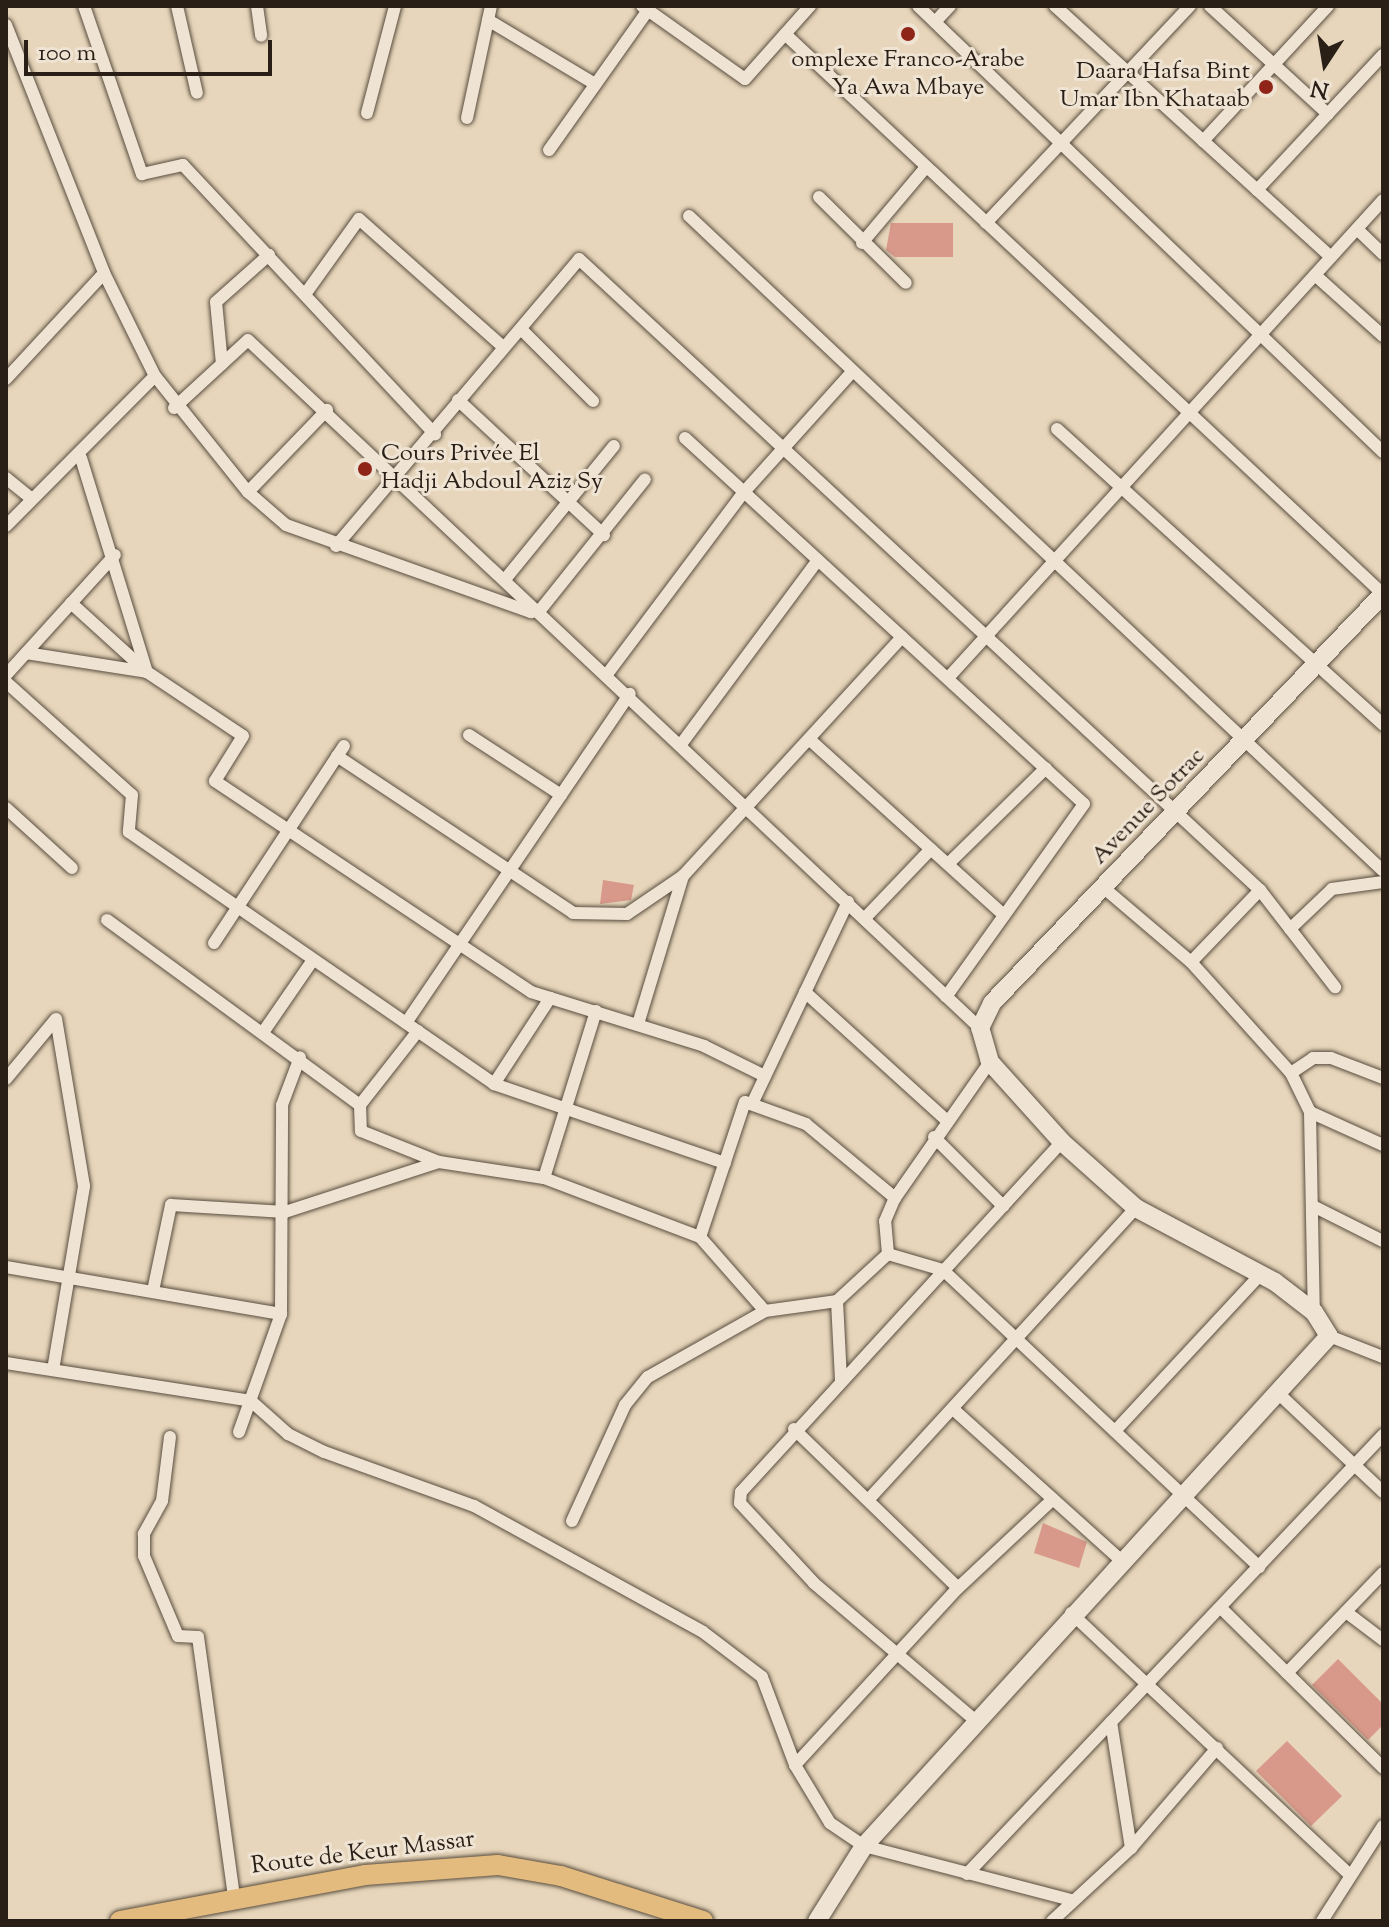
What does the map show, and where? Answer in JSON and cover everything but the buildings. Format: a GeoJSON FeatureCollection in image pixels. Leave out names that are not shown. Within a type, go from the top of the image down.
{"type":"FeatureCollection","features":[{"type":"Feature","properties":{"kind":"main road","name":"Route de Keur Massar"},"geometry":{"type":"LineString","coordinates":[[120,1921],[177,1914],[234,1895],[498,1865],[561,1876],[703,1921]]}},
{"type":"Feature","properties":{"kind":"street"},"geometry":{"type":"LineString","coordinates":[[84,6],[142,174],[183,165],[435,434]]}},
{"type":"Feature","properties":{"kind":"street"},"geometry":{"type":"LineString","coordinates":[[177,6],[197,93]]}},
{"type":"Feature","properties":{"kind":"street"},"geometry":{"type":"LineString","coordinates":[[257,6],[261,36]]}},
{"type":"Feature","properties":{"kind":"street"},"geometry":{"type":"LineString","coordinates":[[367,113],[395,6]]}},
{"type":"Feature","properties":{"kind":"street"},"geometry":{"type":"LineString","coordinates":[[467,118],[491,6]]}},
{"type":"Feature","properties":{"kind":"street"},"geometry":{"type":"LineString","coordinates":[[549,150],[645,8],[745,79],[809,6]]}},
{"type":"Feature","properties":{"kind":"street"},"geometry":{"type":"LineString","coordinates":[[918,6],[1383,452]]}},
{"type":"Feature","properties":{"kind":"street"},"geometry":{"type":"LineString","coordinates":[[935,22],[950,6]]}},
{"type":"Feature","properties":{"kind":"street"},"geometry":{"type":"LineString","coordinates":[[1055,6],[1331,257]]}},
{"type":"Feature","properties":{"kind":"street"},"geometry":{"type":"LineString","coordinates":[[986,223],[1190,6]]}},
{"type":"Feature","properties":{"kind":"street"},"geometry":{"type":"LineString","coordinates":[[1210,6],[1328,114]]}},
{"type":"Feature","properties":{"kind":"street"},"geometry":{"type":"LineString","coordinates":[[1203,141],[1328,6]]}},
{"type":"Feature","properties":{"kind":"street"},"geometry":{"type":"LineString","coordinates":[[488,20],[595,84]]}},
{"type":"Feature","properties":{"kind":"street"},"geometry":{"type":"LineString","coordinates":[[6,25],[104,273],[155,376],[174,408],[248,492],[286,525],[517,611],[541,609],[604,535],[645,479]]}},
{"type":"Feature","properties":{"kind":"street"},"geometry":{"type":"LineString","coordinates":[[785,34],[1383,594]]}},
{"type":"Feature","properties":{"kind":"street"},"geometry":{"type":"LineString","coordinates":[[1257,190],[1383,55]]}},
{"type":"Feature","properties":{"kind":"street"},"geometry":{"type":"LineString","coordinates":[[862,243],[926,167]]}},
{"type":"Feature","properties":{"kind":"street"},"geometry":{"type":"LineString","coordinates":[[819,197],[862,243],[906,283]]}},
{"type":"Feature","properties":{"kind":"street"},"geometry":{"type":"LineString","coordinates":[[948,678],[1383,200]]}},
{"type":"Feature","properties":{"kind":"street"},"geometry":{"type":"LineString","coordinates":[[689,216],[851,373],[1248,738],[1383,871]]}},
{"type":"Feature","properties":{"kind":"street"},"geometry":{"type":"LineString","coordinates":[[306,293],[359,219],[503,347]]}},
{"type":"Feature","properties":{"kind":"street"},"geometry":{"type":"LineString","coordinates":[[1357,229],[1383,254]]}},
{"type":"Feature","properties":{"kind":"street"},"geometry":{"type":"LineString","coordinates":[[222,364],[216,302],[269,255]]}},
{"type":"Feature","properties":{"kind":"street"},"geometry":{"type":"LineString","coordinates":[[336,546],[435,434],[458,400],[579,259],[787,445],[1260,890],[1335,987]]}},
{"type":"Feature","properties":{"kind":"street"},"geometry":{"type":"LineString","coordinates":[[6,379],[104,273]]}},
{"type":"Feature","properties":{"kind":"street"},"geometry":{"type":"LineString","coordinates":[[1315,275],[1383,336]]}},
{"type":"Feature","properties":{"kind":"street"},"geometry":{"type":"LineString","coordinates":[[521,329],[593,401]]}},
{"type":"Feature","properties":{"kind":"street"},"geometry":{"type":"LineString","coordinates":[[174,408],[248,340],[507,577],[980,1028],[990,1062],[1062,1142],[1136,1208],[1261,1274],[1314,1312],[1329,1336],[1383,1356]]}},
{"type":"Feature","properties":{"kind":"street"},"geometry":{"type":"LineString","coordinates":[[608,673],[744,492],[851,373]]}},
{"type":"Feature","properties":{"kind":"street"},"geometry":{"type":"LineString","coordinates":[[6,526],[31,498],[81,458],[155,376]]}},
{"type":"Feature","properties":{"kind":"street"},"geometry":{"type":"LineString","coordinates":[[458,400],[604,535]]}},
{"type":"Feature","properties":{"kind":"street"},"geometry":{"type":"LineString","coordinates":[[248,492],[327,410]]}},
{"type":"Feature","properties":{"kind":"street"},"geometry":{"type":"LineString","coordinates":[[1057,429],[1383,725]]}},
{"type":"Feature","properties":{"kind":"street"},"geometry":{"type":"LineString","coordinates":[[685,438],[1084,804],[946,997]]}},
{"type":"Feature","properties":{"kind":"street"},"geometry":{"type":"LineString","coordinates":[[507,577],[571,504],[614,446]]}},
{"type":"Feature","properties":{"kind":"street"},"geometry":{"type":"LineString","coordinates":[[81,458],[115,555],[147,672]]}},
{"type":"Feature","properties":{"kind":"street"},"geometry":{"type":"LineString","coordinates":[[6,478],[31,498]]}},
{"type":"Feature","properties":{"kind":"street"},"geometry":{"type":"LineString","coordinates":[[6,675],[115,555]]}},
{"type":"Feature","properties":{"kind":"street"},"geometry":{"type":"LineString","coordinates":[[682,743],[818,560]]}},
{"type":"Feature","properties":{"kind":"street","name":"Avenue Sotrac"},"geometry":{"type":"LineString","coordinates":[[980,1028],[992,1003],[1178,813],[1383,594]]}},
{"type":"Feature","properties":{"kind":"street"},"geometry":{"type":"LineString","coordinates":[[71,603],[147,672],[243,736],[215,781],[460,944],[550,998],[638,1024],[765,1076]]}},
{"type":"Feature","properties":{"kind":"street"},"geometry":{"type":"LineString","coordinates":[[214,943],[340,751],[573,913],[627,914],[683,876],[902,637]]}},
{"type":"Feature","properties":{"kind":"street"},"geometry":{"type":"LineString","coordinates":[[26,653],[147,672]]}},
{"type":"Feature","properties":{"kind":"street"},"geometry":{"type":"LineString","coordinates":[[6,682],[132,795],[129,832],[494,1084],[725,1163]]}},
{"type":"Feature","properties":{"kind":"street"},"geometry":{"type":"LineString","coordinates":[[406,1023],[630,694]]}},
{"type":"Feature","properties":{"kind":"street"},"geometry":{"type":"LineString","coordinates":[[469,735],[561,795]]}},
{"type":"Feature","properties":{"kind":"street"},"geometry":{"type":"LineString","coordinates":[[809,739],[1004,915]]}},
{"type":"Feature","properties":{"kind":"street"},"geometry":{"type":"LineString","coordinates":[[948,864],[1046,768]]}},
{"type":"Feature","properties":{"kind":"street"},"geometry":{"type":"LineString","coordinates":[[6,808],[72,868]]}},
{"type":"Feature","properties":{"kind":"street"},"geometry":{"type":"LineString","coordinates":[[865,918],[931,849]]}},
{"type":"Feature","properties":{"kind":"street"},"geometry":{"type":"LineString","coordinates":[[638,1024],[683,876]]}},
{"type":"Feature","properties":{"kind":"street"},"geometry":{"type":"LineString","coordinates":[[1290,929],[1332,889],[1383,882]]}},
{"type":"Feature","properties":{"kind":"street"},"geometry":{"type":"LineString","coordinates":[[1104,888],[1191,962],[1291,1073],[1310,1112],[1315,1207],[1314,1312]]}},
{"type":"Feature","properties":{"kind":"street"},"geometry":{"type":"LineString","coordinates":[[1191,962],[1260,890]]}},
{"type":"Feature","properties":{"kind":"street"},"geometry":{"type":"LineString","coordinates":[[752,1104],[848,902]]}},
{"type":"Feature","properties":{"kind":"street"},"geometry":{"type":"LineString","coordinates":[[107,920],[300,1057],[360,1105]]}},
{"type":"Feature","properties":{"kind":"street"},"geometry":{"type":"LineString","coordinates":[[264,1031],[313,960]]}},
{"type":"Feature","properties":{"kind":"street"},"geometry":{"type":"LineString","coordinates":[[805,992],[946,1120]]}},
{"type":"Feature","properties":{"kind":"street"},"geometry":{"type":"LineString","coordinates":[[494,1084],[550,998]]}},
{"type":"Feature","properties":{"kind":"street"},"geometry":{"type":"LineString","coordinates":[[544,1178],[596,1011]]}},
{"type":"Feature","properties":{"kind":"street"},"geometry":{"type":"LineString","coordinates":[[6,1079],[56,1019],[84,1186],[53,1370]]}},
{"type":"Feature","properties":{"kind":"street"},"geometry":{"type":"LineString","coordinates":[[418,1031],[360,1105],[361,1131],[439,1162],[544,1178],[700,1237],[765,1311]]}},
{"type":"Feature","properties":{"kind":"street"},"geometry":{"type":"LineString","coordinates":[[239,1432],[281,1314],[285,1212],[282,1105],[300,1057]]}},
{"type":"Feature","properties":{"kind":"street"},"geometry":{"type":"LineString","coordinates":[[1291,1073],[1313,1058],[1331,1058],[1383,1078]]}},
{"type":"Feature","properties":{"kind":"street"},"geometry":{"type":"LineString","coordinates":[[888,1254],[885,1221],[895,1198],[934,1137],[990,1062]]}},
{"type":"Feature","properties":{"kind":"street"},"geometry":{"type":"LineString","coordinates":[[700,1237],[745,1102],[806,1124],[895,1198]]}},
{"type":"Feature","properties":{"kind":"street"},"geometry":{"type":"LineString","coordinates":[[1310,1112],[1383,1145]]}},
{"type":"Feature","properties":{"kind":"street"},"geometry":{"type":"LineString","coordinates":[[934,1137],[1003,1206]]}},
{"type":"Feature","properties":{"kind":"street"},"geometry":{"type":"LineString","coordinates":[[976,1721],[814,1583],[740,1503],[741,1492],[794,1429],[1062,1142]]}},
{"type":"Feature","properties":{"kind":"street"},"geometry":{"type":"LineString","coordinates":[[153,1291],[171,1205],[285,1212],[439,1162]]}},
{"type":"Feature","properties":{"kind":"street"},"geometry":{"type":"LineString","coordinates":[[1315,1207],[1383,1241]]}},
{"type":"Feature","properties":{"kind":"street"},"geometry":{"type":"LineString","coordinates":[[870,1498],[1136,1208]]}},
{"type":"Feature","properties":{"kind":"street"},"geometry":{"type":"LineString","coordinates":[[888,1254],[943,1270],[1259,1567]]}},
{"type":"Feature","properties":{"kind":"street"},"geometry":{"type":"LineString","coordinates":[[572,1521],[625,1405],[648,1377],[765,1311],[837,1301],[888,1254]]}},
{"type":"Feature","properties":{"kind":"street"},"geometry":{"type":"LineString","coordinates":[[6,1267],[281,1314]]}},
{"type":"Feature","properties":{"kind":"street"},"geometry":{"type":"LineString","coordinates":[[1115,1431],[1261,1274]]}},
{"type":"Feature","properties":{"kind":"street"},"geometry":{"type":"LineString","coordinates":[[837,1301],[841,1380]]}},
{"type":"Feature","properties":{"kind":"street"},"geometry":{"type":"LineString","coordinates":[[817,1921],[864,1846],[1071,1613],[1123,1562],[1329,1336]]}},
{"type":"Feature","properties":{"kind":"street"},"geometry":{"type":"LineString","coordinates":[[6,1363],[251,1401],[288,1434],[442,1490],[703,1632],[770,1688],[795,1765],[830,1823],[864,1846],[1071,1900]]}},
{"type":"Feature","properties":{"kind":"street"},"geometry":{"type":"LineString","coordinates":[[1279,1394],[1383,1492]]}},
{"type":"Feature","properties":{"kind":"street"},"geometry":{"type":"LineString","coordinates":[[953,1409],[1123,1562]]}},
{"type":"Feature","properties":{"kind":"street"},"geometry":{"type":"LineString","coordinates":[[794,1429],[870,1498],[958,1588]]}},
{"type":"Feature","properties":{"kind":"street"},"geometry":{"type":"LineString","coordinates":[[967,1874],[1383,1435]]}},
{"type":"Feature","properties":{"kind":"street"},"geometry":{"type":"LineString","coordinates":[[170,1437],[162,1501],[144,1534],[144,1556],[178,1636],[198,1637],[234,1895]]}},
{"type":"Feature","properties":{"kind":"street"},"geometry":{"type":"LineString","coordinates":[[795,1765],[958,1588],[1053,1499]]}},
{"type":"Feature","properties":{"kind":"street"},"geometry":{"type":"LineString","coordinates":[[1287,1673],[1383,1573]]}},
{"type":"Feature","properties":{"kind":"street"},"geometry":{"type":"LineString","coordinates":[[1221,1608],[1383,1768]]}},
{"type":"Feature","properties":{"kind":"street"},"geometry":{"type":"LineString","coordinates":[[1346,1612],[1383,1640]]}},
{"type":"Feature","properties":{"kind":"street"},"geometry":{"type":"LineString","coordinates":[[1071,1613],[1348,1873]]}},
{"type":"Feature","properties":{"kind":"street"},"geometry":{"type":"LineString","coordinates":[[1111,1722],[1131,1848]]}},
{"type":"Feature","properties":{"kind":"street"},"geometry":{"type":"LineString","coordinates":[[1052,1921],[1071,1900],[1131,1848],[1217,1748]]}},
{"type":"Feature","properties":{"kind":"street"},"geometry":{"type":"LineString","coordinates":[[1322,1921],[1348,1873],[1383,1826]]}},
{"type":"Feature","properties":{"kind":"place","name":"omplexe Franco-Arabe Ya Awa Mbaye"},"geometry":{"type":"Point","coordinates":[908,34]}},
{"type":"Feature","properties":{"kind":"place","name":"Daara Hafsa Bint Umar Ibn Khataab"},"geometry":{"type":"Point","coordinates":[1266,87]}},
{"type":"Feature","properties":{"kind":"place","name":"Cours Privée El Hadji Abdoul Aziz Sy"},"geometry":{"type":"Point","coordinates":[365,469]}}]}
